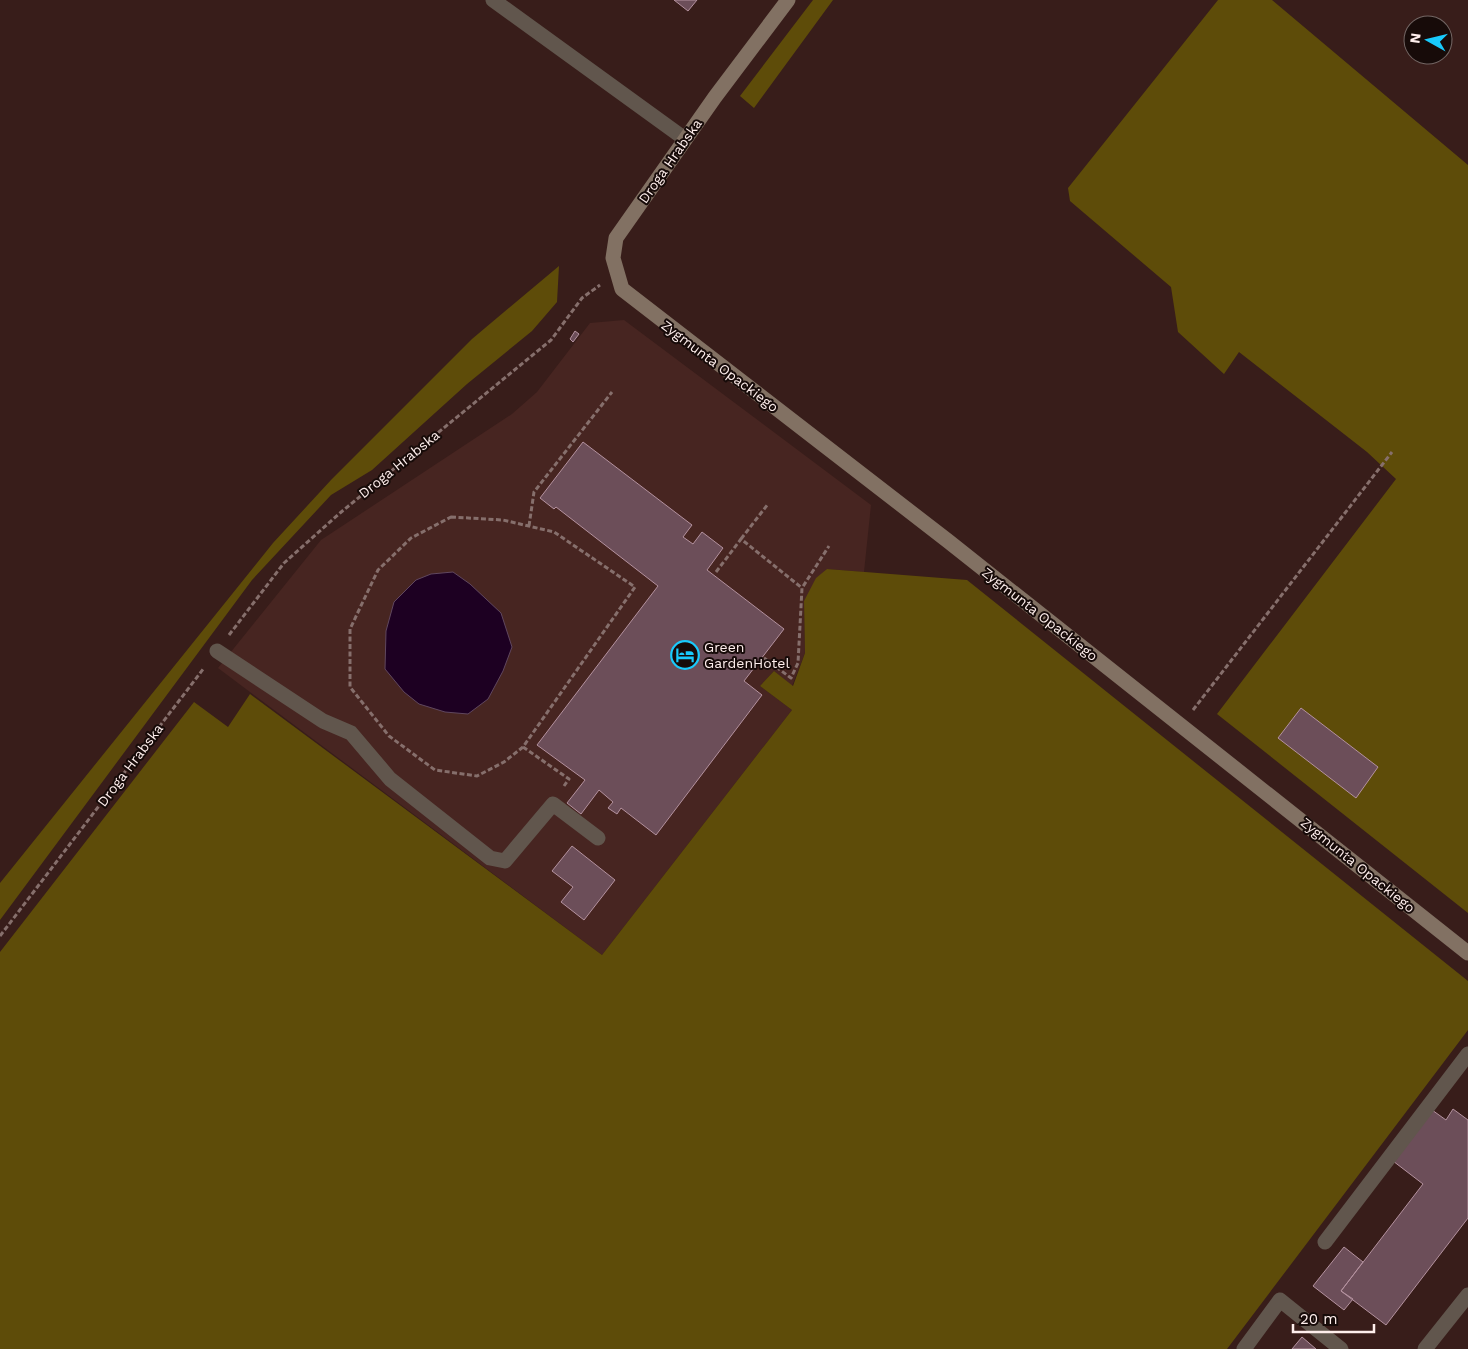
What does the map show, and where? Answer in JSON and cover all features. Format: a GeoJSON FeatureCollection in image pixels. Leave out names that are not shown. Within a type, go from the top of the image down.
{"type":"FeatureCollection","features":[{"type":"Feature","properties":{"kind":"street","name":"Droga Hrabska"},"geometry":{"type":"LineString","coordinates":[[615,274],[613,258],[616,238],[788,0]]}},
{"type":"Feature","properties":{"kind":"street","name":"Zygmunta Opackiego"},"geometry":{"type":"LineString","coordinates":[[615,274],[622,289],[636,302],[948,541],[1468,953]]}},
{"type":"Feature","properties":{"kind":"lane"},"geometry":{"type":"LineString","coordinates":[[492,0],[685,140]]}},
{"type":"Feature","properties":{"kind":"lane"},"geometry":{"type":"LineString","coordinates":[[217,652],[323,721],[352,733],[390,778],[490,858],[505,861],[553,804],[598,838]]}},
{"type":"Feature","properties":{"kind":"lane"},"geometry":{"type":"LineString","coordinates":[[1325,1242],[1468,1054]]}},
{"type":"Feature","properties":{"kind":"lane"},"geometry":{"type":"LineString","coordinates":[[1425,1349],[1468,1295]]}},
{"type":"Feature","properties":{"kind":"lane"},"geometry":{"type":"LineString","coordinates":[[1244,1349],[1280,1300],[1341,1349]]}},
{"type":"Feature","properties":{"kind":"path","name":"Droga Hrabska"},"geometry":{"type":"LineString","coordinates":[[0,936],[284,563],[340,513],[551,340],[582,298],[615,274]]}},
{"type":"Feature","properties":{"kind":"path"},"geometry":{"type":"LineString","coordinates":[[529,526],[534,492],[612,392]]}},
{"type":"Feature","properties":{"kind":"path"},"geometry":{"type":"LineString","coordinates":[[1182,725],[1392,452]]}},
{"type":"Feature","properties":{"kind":"path"},"geometry":{"type":"LineString","coordinates":[[716,572],[768,504]]}},
{"type":"Feature","properties":{"kind":"path"},"geometry":{"type":"LineString","coordinates":[[451,517],[504,520],[554,532],[635,587],[523,747],[504,762],[477,776],[435,770],[389,736],[350,687],[350,629],[378,570],[411,538],[451,517]]}},
{"type":"Feature","properties":{"kind":"path"},"geometry":{"type":"LineString","coordinates":[[741,539],[802,588]]}},
{"type":"Feature","properties":{"kind":"path"},"geometry":{"type":"LineString","coordinates":[[764,658],[791,678],[798,663],[802,588],[830,546]]}},
{"type":"Feature","properties":{"kind":"path"},"geometry":{"type":"LineString","coordinates":[[523,747],[569,779],[553,804]]}},
{"type":"Feature","properties":{"kind":"shaded area"},"geometry":{"type":"Polygon","coordinates":[[[813,0],[833,0],[754,108],[740,96],[813,0]]]}},
{"type":"Feature","properties":{"kind":"shaded area"},"geometry":{"type":"Polygon","coordinates":[[[1218,0],[1272,0],[1468,165],[1468,913],[1217,714],[1396,479],[1367,452],[1239,352],[1224,374],[1178,332],[1171,287],[1070,201],[1068,188],[1218,0]]]}},
{"type":"Feature","properties":{"kind":"shaded area"},"geometry":{"type":"Polygon","coordinates":[[[559,266],[557,302],[532,331],[467,384],[372,470],[331,495],[252,580],[0,920],[0,883],[273,543],[331,480],[472,339],[559,266]]]}},
{"type":"Feature","properties":{"kind":"shaded area"},"geometry":{"type":"Polygon","coordinates":[[[624,320],[871,505],[864,572],[827,569],[804,601],[805,653],[792,686],[774,671],[760,686],[792,710],[602,955],[218,668],[321,540],[512,414],[537,392],[590,323],[624,320]]]}},
{"type":"Feature","properties":{"kind":"shaded area"},"geometry":{"type":"Polygon","coordinates":[[[827,569],[967,580],[1468,981],[1468,1030],[1227,1349],[0,1349],[0,952],[194,702],[228,727],[250,694],[602,955],[792,710],[760,686],[774,671],[793,686],[805,653],[804,601],[816,578],[827,569]]]}},
{"type":"Feature","properties":{"kind":"shaded area"},"geometry":{"type":"Polygon","coordinates":[[[453,572],[470,584],[501,613],[512,647],[503,671],[488,699],[468,714],[445,712],[419,704],[404,692],[385,669],[386,631],[394,602],[416,580],[431,574],[453,572]]]}},
{"type":"Feature","properties":{"kind":"building"},"geometry":{"type":"Polygon","coordinates":[[[674,0],[697,0],[688,11],[674,0]]]}},
{"type":"Feature","properties":{"kind":"building"},"geometry":{"type":"Polygon","coordinates":[[[575,331],[579,334],[573,342],[570,339],[575,331]]]}},
{"type":"Feature","properties":{"kind":"building","name":"Green GardenHotel"},"geometry":{"type":"Polygon","coordinates":[[[583,442],[692,525],[683,537],[693,544],[702,532],[723,548],[707,570],[784,629],[744,681],[762,695],[656,835],[621,808],[617,814],[608,808],[613,802],[599,790],[581,814],[567,803],[585,780],[537,745],[658,586],[556,507],[554,509],[540,498],[583,442]]]}},
{"type":"Feature","properties":{"kind":"building"},"geometry":{"type":"Polygon","coordinates":[[[1301,708],[1378,767],[1356,798],[1278,738],[1301,708]]]}},
{"type":"Feature","properties":{"kind":"building"},"geometry":{"type":"Polygon","coordinates":[[[572,846],[615,880],[584,920],[561,902],[573,887],[552,871],[572,846]]]}},
{"type":"Feature","properties":{"kind":"building"},"geometry":{"type":"Polygon","coordinates":[[[1453,1109],[1468,1120],[1468,1218],[1386,1325],[1341,1291],[1423,1184],[1393,1161],[1432,1110],[1446,1120],[1453,1109]]]}},
{"type":"Feature","properties":{"kind":"building"},"geometry":{"type":"Polygon","coordinates":[[[1344,1247],[1363,1262],[1341,1291],[1353,1299],[1344,1310],[1313,1286],[1344,1247]]]}},
{"type":"Feature","properties":{"kind":"building"},"geometry":{"type":"Polygon","coordinates":[[[1302,1337],[1316,1349],[1292,1349],[1302,1337]]]}},
{"type":"Feature","properties":{"kind":"place","name":"Green GardenHotel"},"geometry":{"type":"Point","coordinates":[685,655]}}]}
